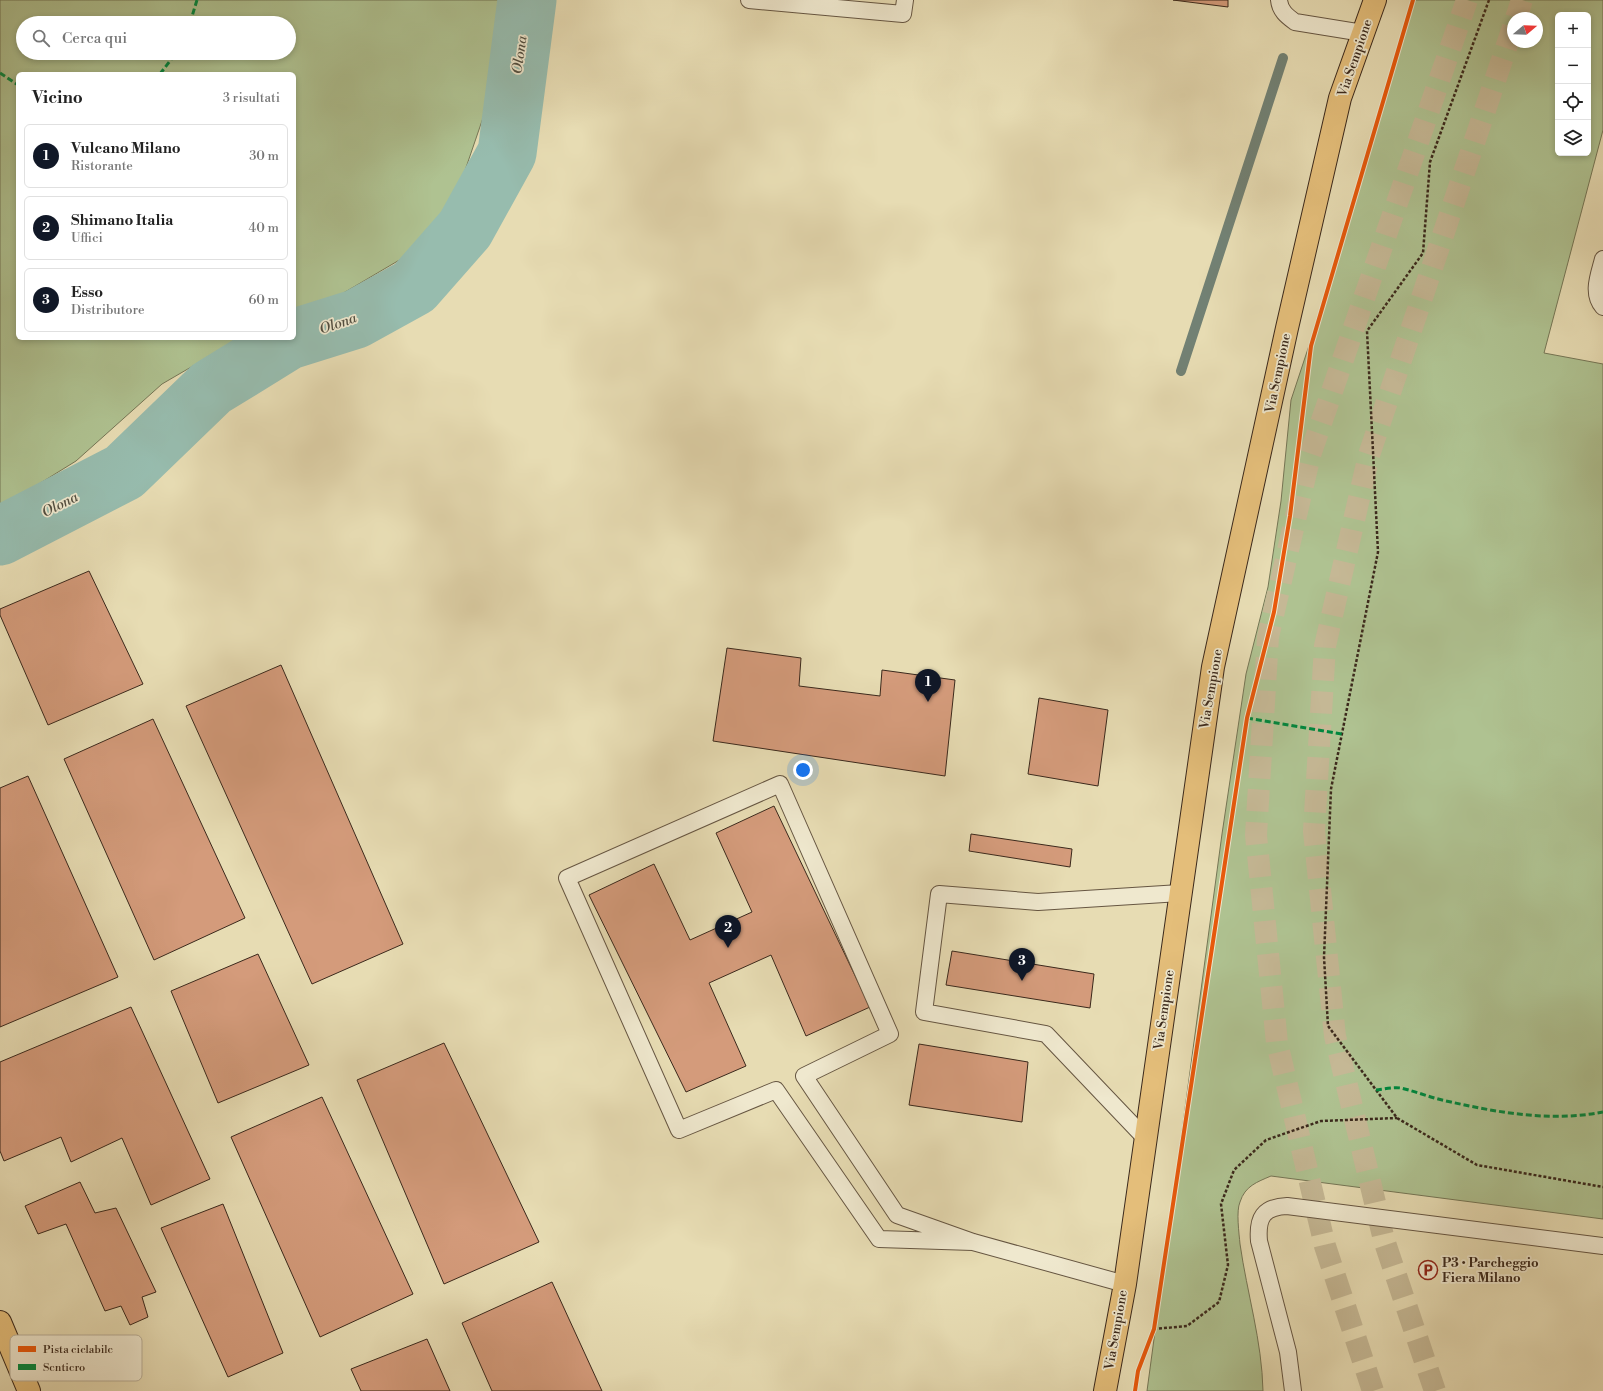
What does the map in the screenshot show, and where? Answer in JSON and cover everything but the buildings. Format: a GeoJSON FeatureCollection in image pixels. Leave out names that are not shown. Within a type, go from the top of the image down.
{"type":"FeatureCollection","features":[{"type":"Feature","properties":{"kind":"main road","name":"Via Sempione"},"geometry":{"type":"LineString","coordinates":[[1105,1391],[1125,1284],[1213,667],[1287,328],[1339,106],[1375,0]]}},
{"type":"Feature","properties":{"kind":"main road"},"geometry":{"type":"LineString","coordinates":[[0,1322],[10,1346]]}},
{"type":"Feature","properties":{"kind":"main road"},"geometry":{"type":"LineString","coordinates":[[25,1381],[29,1391]]}},
{"type":"Feature","properties":{"kind":"lane"},"geometry":{"type":"LineString","coordinates":[[750,0],[903,14],[905,0]]}},
{"type":"Feature","properties":{"kind":"lane"},"geometry":{"type":"LineString","coordinates":[[1279,0],[1279,6],[1286,15],[1295,22],[1364,33]]}},
{"type":"Feature","properties":{"kind":"lane"},"geometry":{"type":"LineString","coordinates":[[1603,259],[1596,290],[1599,302],[1603,307]]}},
{"type":"Feature","properties":{"kind":"lane"},"geometry":{"type":"LineString","coordinates":[[973,1242],[879,1240],[776,1090],[679,1130],[567,878],[780,784],[890,1034],[804,1076],[897,1215],[973,1242],[1125,1284]]}},
{"type":"Feature","properties":{"kind":"lane"},"geometry":{"type":"LineString","coordinates":[[1146,1139],[1046,1034],[924,1012],[939,894],[1038,902],[1180,893]]}},
{"type":"Feature","properties":{"kind":"lane"},"geometry":{"type":"LineString","coordinates":[[1292,1391],[1288,1352],[1259,1241],[1258,1226],[1261,1218],[1276,1206],[1287,1206],[1603,1246]]}},
{"type":"Feature","properties":{"kind":"path"},"geometry":{"type":"LineString","coordinates":[[1489,0],[1430,162],[1423,254],[1367,332],[1378,552],[1331,789],[1324,957],[1328,1026],[1397,1118],[1470,1161],[1485,1167],[1603,1187]]}},
{"type":"Feature","properties":{"kind":"path"},"geometry":{"type":"LineString","coordinates":[[1151,1336],[1155,1322]]}},
{"type":"Feature","properties":{"kind":"green space"},"geometry":{"type":"Polygon","coordinates":[[[0,0],[504,0],[505,3],[485,112],[458,191],[413,252],[340,295],[296,314],[296,72],[16,72],[16,340],[238,340],[162,384],[76,461],[0,508],[0,0]]]}},
{"type":"Feature","properties":{"kind":"green space"},"geometry":{"type":"Polygon","coordinates":[[[1412,0],[1603,0],[1603,130],[1544,353],[1603,364],[1603,1219],[1271,1176],[1248,1188],[1242,1197],[1238,1211],[1240,1244],[1260,1354],[1263,1391],[1147,1391],[1222,834],[1246,674],[1268,587],[1281,501],[1291,400],[1334,270],[1412,0]]]}},
{"type":"Feature","properties":{"kind":"waterway","name":"Olona"},"geometry":{"type":"LineString","coordinates":[[296,338],[356,319],[414,287],[465,229],[507,153],[527,0]]}},
{"type":"Feature","properties":{"kind":"waterway"},"geometry":{"type":"LineString","coordinates":[[1181,371],[1283,58]]}},
{"type":"Feature","properties":{"kind":"waterway","name":"Olona"},"geometry":{"type":"LineString","coordinates":[[0,536],[124,472],[211,388],[289,340]]}},
{"type":"Feature","properties":{"kind":"tunnel"},"geometry":{"type":"LineString","coordinates":[[1373,1391],[1325,1246],[1277,1043],[1256,835],[1268,637],[1310,455],[1467,0]]}},
{"type":"Feature","properties":{"kind":"tunnel"},"geometry":{"type":"LineString","coordinates":[[1518,12],[1522,0]]}},
{"type":"Feature","properties":{"kind":"tunnel"},"geometry":{"type":"LineString","coordinates":[[1435,1391],[1384,1240],[1335,1036],[1314,831],[1325,646],[1369,455],[1507,45]]}},
{"type":"Feature","properties":{"kind":"marked path"},"geometry":{"type":"LineString","coordinates":[[192,16],[197,0]]}},
{"type":"Feature","properties":{"kind":"marked path"},"geometry":{"type":"LineString","coordinates":[[162,72],[171,60]]}},
{"type":"Feature","properties":{"kind":"marked path"},"geometry":{"type":"LineString","coordinates":[[0,73],[16,84]]}},
{"type":"Feature","properties":{"kind":"marked path"},"geometry":{"type":"LineString","coordinates":[[1247,718],[1342,734]]}},
{"type":"Feature","properties":{"kind":"marked path"},"geometry":{"type":"LineString","coordinates":[[1376,1090],[1401,1088],[1445,1101],[1488,1110],[1527,1115],[1565,1116],[1603,1112]]}},
{"type":"Feature","properties":{"kind":"cycle path"},"geometry":{"type":"LineString","coordinates":[[1135,1391],[1138,1371],[1154,1329],[1247,718],[1274,612],[1290,516],[1311,346],[1413,0]]}},
{"type":"Feature","properties":{"kind":"place","name":"Vulcano Milano"},"geometry":{"type":"Point","coordinates":[928,702]}},
{"type":"Feature","properties":{"kind":"place","name":"Shimano Italia"},"geometry":{"type":"Point","coordinates":[728,948]}},
{"type":"Feature","properties":{"kind":"place","name":"Esso"},"geometry":{"type":"Point","coordinates":[1022,981]}},
{"type":"Feature","properties":{"kind":"place","name":"P3 • Parcheggio Fiera Milano"},"geometry":{"type":"Point","coordinates":[1428,1270]}}]}
